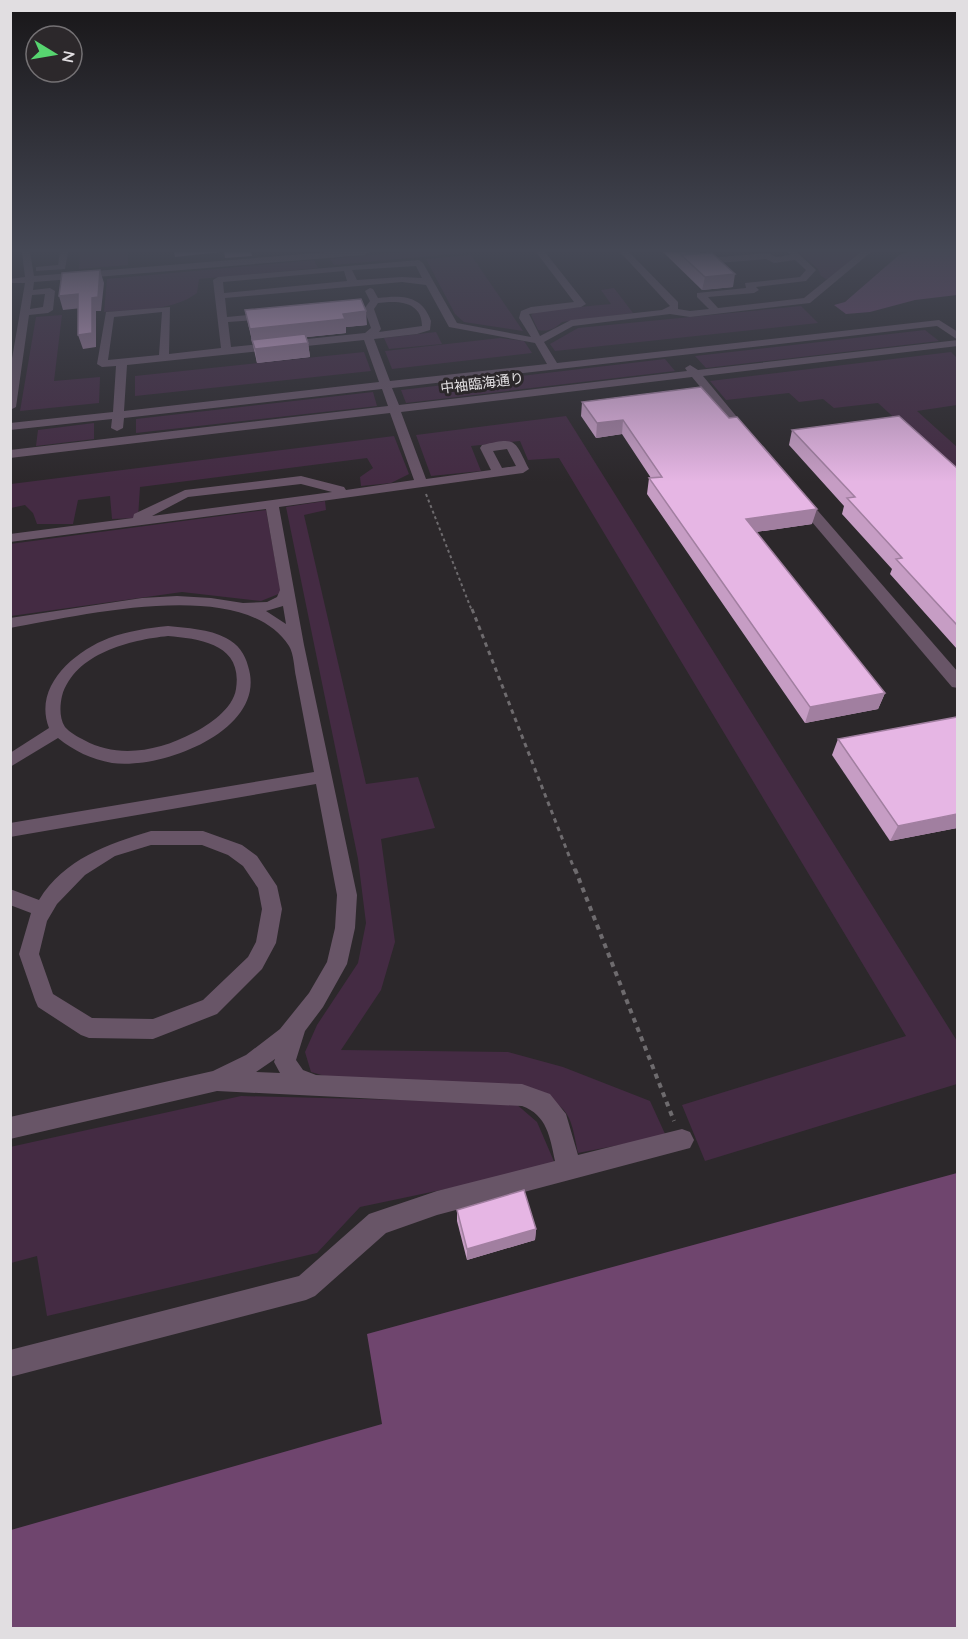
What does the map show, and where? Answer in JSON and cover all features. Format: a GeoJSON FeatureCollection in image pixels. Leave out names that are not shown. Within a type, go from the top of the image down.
{"type":"FeatureCollection","features":[{"type":"Feature","properties":{"kind":"street"},"geometry":{"type":"LineString","coordinates":[[10,407],[22,328]]}},
{"type":"Feature","properties":{"kind":"street"},"geometry":{"type":"LineString","coordinates":[[107,328],[102,364],[226,351],[311,337],[368,336],[417,332],[425,328]]}},
{"type":"Feature","properties":{"kind":"street"},"geometry":{"type":"LineString","coordinates":[[164,358],[166,328]]}},
{"type":"Feature","properties":{"kind":"street"},"geometry":{"type":"LineString","coordinates":[[223,328],[226,351]]}},
{"type":"Feature","properties":{"kind":"street"},"geometry":{"type":"LineString","coordinates":[[368,336],[376,328]]}},
{"type":"Feature","properties":{"kind":"street"},"geometry":{"type":"LineString","coordinates":[[472,328],[538,341],[561,328]]}},
{"type":"Feature","properties":{"kind":"street"},"geometry":{"type":"LineString","coordinates":[[530,328],[554,366]]}},
{"type":"Feature","properties":{"kind":"street","name":"中袖臨海通り"},"geometry":{"type":"LineString","coordinates":[[20,442],[117,415],[889,328]]}},
{"type":"Feature","properties":{"kind":"street","name":"中袖臨海通り"},"geometry":{"type":"LineString","coordinates":[[944,328],[956,342]]}},
{"type":"Feature","properties":{"kind":"street"},"geometry":{"type":"LineString","coordinates":[[368,336],[421,483]]}},
{"type":"Feature","properties":{"kind":"street","name":"中袖臨海通り"},"geometry":{"type":"LineString","coordinates":[[20,442],[116,441],[956,342]]}},
{"type":"Feature","properties":{"kind":"street"},"geometry":{"type":"LineString","coordinates":[[677,352],[756,446]]}},
{"type":"Feature","properties":{"kind":"street"},"geometry":{"type":"LineString","coordinates":[[116,441],[122,362]]}},
{"type":"Feature","properties":{"kind":"street","name":"中袖臨海通り"},"geometry":{"type":"LineString","coordinates":[[10,427],[20,442]]}},
{"type":"Feature","properties":{"kind":"street"},"geometry":{"type":"LineString","coordinates":[[10,538],[498,472]]}},
{"type":"Feature","properties":{"kind":"street"},"geometry":{"type":"LineString","coordinates":[[126,524],[185,494],[301,480],[351,493]]}},
{"type":"Feature","properties":{"kind":"street"},"geometry":{"type":"LineString","coordinates":[[794,491],[957,683]]}},
{"type":"Feature","properties":{"kind":"street"},"geometry":{"type":"LineString","coordinates":[[10,1128],[216,1081],[254,1062],[288,1036],[316,1000],[337,964],[345,928],[347,895],[322,777],[272,504]]}},
{"type":"Feature","properties":{"kind":"street"},"geometry":{"type":"LineString","coordinates":[[239,607],[269,607],[279,603],[285,597],[288,587]]}},
{"type":"Feature","properties":{"kind":"street"},"geometry":{"type":"LineString","coordinates":[[11,623],[150,603],[220,602],[269,618],[286,632],[298,647]]}},
{"type":"Feature","properties":{"kind":"street"},"geometry":{"type":"LineString","coordinates":[[168,631],[198,633],[216,639],[235,653],[246,680],[240,702],[220,725],[192,743],[160,754],[111,756],[82,748],[58,730],[52,709],[57,687],[74,666],[106,645],[137,634],[168,631]]}},
{"type":"Feature","properties":{"kind":"street"},"geometry":{"type":"LineString","coordinates":[[10,761],[58,730]]}},
{"type":"Feature","properties":{"kind":"street"},"geometry":{"type":"LineString","coordinates":[[10,830],[322,777]]}},
{"type":"Feature","properties":{"kind":"street"},"geometry":{"type":"LineString","coordinates":[[151,838],[203,838],[235,850],[250,861],[267,886],[272,909],[266,943],[255,963],[210,1006],[153,1029],[89,1028],[45,1000],[29,954],[37,920],[43,910],[50,898],[78,870],[109,851],[151,838]]}},
{"type":"Feature","properties":{"kind":"street"},"geometry":{"type":"LineString","coordinates":[[10,897],[43,910]]}},
{"type":"Feature","properties":{"kind":"street"},"geometry":{"type":"LineString","coordinates":[[297,1025],[285,1062],[295,1077],[316,1086]]}},
{"type":"Feature","properties":{"kind":"street"},"geometry":{"type":"LineString","coordinates":[[216,1081],[522,1095],[542,1102],[558,1122],[569,1168]]}},
{"type":"Feature","properties":{"kind":"street"},"geometry":{"type":"LineString","coordinates":[[10,1364],[306,1287],[378,1223],[437,1203],[682,1140]]}},
{"type":"Feature","properties":{"kind":"path"},"geometry":{"type":"LineString","coordinates":[[421,483],[682,1140]]}},
{"type":"Feature","properties":{"kind":"shaded area"},"geometry":{"type":"Polygon","coordinates":[[[34,328],[60,328],[54,381],[100,377],[99,403],[20,411],[34,328]]]}},
{"type":"Feature","properties":{"kind":"shaded area"},"geometry":{"type":"Polygon","coordinates":[[[537,328],[553,328],[545,331],[537,328]]]}},
{"type":"Feature","properties":{"kind":"shaded area"},"geometry":{"type":"Polygon","coordinates":[[[577,328],[766,328],[555,351],[550,344],[577,328]]]}},
{"type":"Feature","properties":{"kind":"shaded area"},"geometry":{"type":"Polygon","coordinates":[[[925,330],[939,341],[706,368],[695,356],[925,330]]]}},
{"type":"Feature","properties":{"kind":"shaded area"},"geometry":{"type":"Polygon","coordinates":[[[436,332],[442,344],[389,349],[384,338],[436,332]]]}},
{"type":"Feature","properties":{"kind":"shaded area"},"geometry":{"type":"Polygon","coordinates":[[[500,338],[524,341],[532,353],[392,369],[385,351],[500,338]]]}},
{"type":"Feature","properties":{"kind":"shaded area"},"geometry":{"type":"Polygon","coordinates":[[[364,352],[371,371],[135,396],[135,376],[364,352]]]}},
{"type":"Feature","properties":{"kind":"shaded area"},"geometry":{"type":"Polygon","coordinates":[[[951,352],[957,358],[957,405],[917,411],[957,447],[957,475],[878,403],[834,408],[823,399],[799,402],[789,393],[726,400],[710,381],[951,352]]]}},
{"type":"Feature","properties":{"kind":"shaded area"},"geometry":{"type":"Polygon","coordinates":[[[665,359],[675,371],[406,403],[401,390],[665,359]]]}},
{"type":"Feature","properties":{"kind":"shaded area"},"geometry":{"type":"Polygon","coordinates":[[[373,392],[377,406],[136,433],[136,419],[373,392]]]}},
{"type":"Feature","properties":{"kind":"shaded area"},"geometry":{"type":"Polygon","coordinates":[[[566,416],[957,1041],[957,1084],[705,1161],[682,1105],[906,1036],[559,458],[528,460],[520,441],[471,446],[481,471],[431,476],[416,435],[566,416]]]}},
{"type":"Feature","properties":{"kind":"shaded area"},"geometry":{"type":"Polygon","coordinates":[[[94,423],[94,439],[36,446],[38,430],[94,423]]]}},
{"type":"Feature","properties":{"kind":"shaded area"},"geometry":{"type":"Polygon","coordinates":[[[394,436],[409,474],[391,483],[361,486],[360,477],[373,468],[367,458],[140,487],[138,518],[112,519],[110,496],[78,500],[73,524],[37,524],[33,513],[25,505],[11,508],[11,484],[394,436]]]}},
{"type":"Feature","properties":{"kind":"shaded area"},"geometry":{"type":"Polygon","coordinates":[[[325,501],[326,510],[304,515],[366,784],[418,777],[435,828],[381,839],[395,942],[381,990],[341,1050],[508,1052],[563,1067],[650,1101],[666,1136],[578,1153],[573,1128],[565,1112],[552,1101],[529,1090],[335,1079],[311,1072],[305,1052],[317,1025],[358,963],[366,923],[358,859],[286,507],[325,501]]]}},
{"type":"Feature","properties":{"kind":"shaded area"},"geometry":{"type":"Polygon","coordinates":[[[266,510],[281,593],[261,601],[182,592],[11,616],[10,544],[266,510]]]}},
{"type":"Feature","properties":{"kind":"shaded area"},"geometry":{"type":"Polygon","coordinates":[[[241,1096],[515,1103],[537,1122],[556,1166],[360,1207],[317,1253],[47,1316],[37,1256],[11,1263],[10,1147],[241,1096]]]}},
{"type":"Feature","properties":{"kind":"shaded area"},"geometry":{"type":"Polygon","coordinates":[[[957,1173],[957,1628],[11,1628],[11,1530],[382,1424],[367,1334],[957,1173]]]}},
{"type":"Feature","properties":{"kind":"building"},"geometry":{"type":"Polygon","coordinates":[[[78,328],[92,328],[92,333],[78,335],[78,328]]]}},
{"type":"Feature","properties":{"kind":"building"},"geometry":{"type":"Polygon","coordinates":[[[305,334],[308,343],[255,349],[252,340],[305,334]]]}},
{"type":"Feature","properties":{"kind":"building"},"geometry":{"type":"Polygon","coordinates":[[[701,387],[729,418],[737,417],[817,509],[746,519],[885,693],[810,707],[649,478],[662,477],[623,420],[597,423],[582,402],[701,387]]]}},
{"type":"Feature","properties":{"kind":"building"},"geometry":{"type":"Polygon","coordinates":[[[899,416],[957,468],[957,625],[896,559],[902,558],[847,498],[855,497],[792,430],[899,416]]]}},
{"type":"Feature","properties":{"kind":"building"},"geometry":{"type":"Polygon","coordinates":[[[957,717],[957,814],[898,826],[838,739],[957,717]]]}},
{"type":"Feature","properties":{"kind":"building"},"geometry":{"type":"Polygon","coordinates":[[[524,1190],[536,1229],[467,1249],[457,1210],[524,1190]]]}}]}
